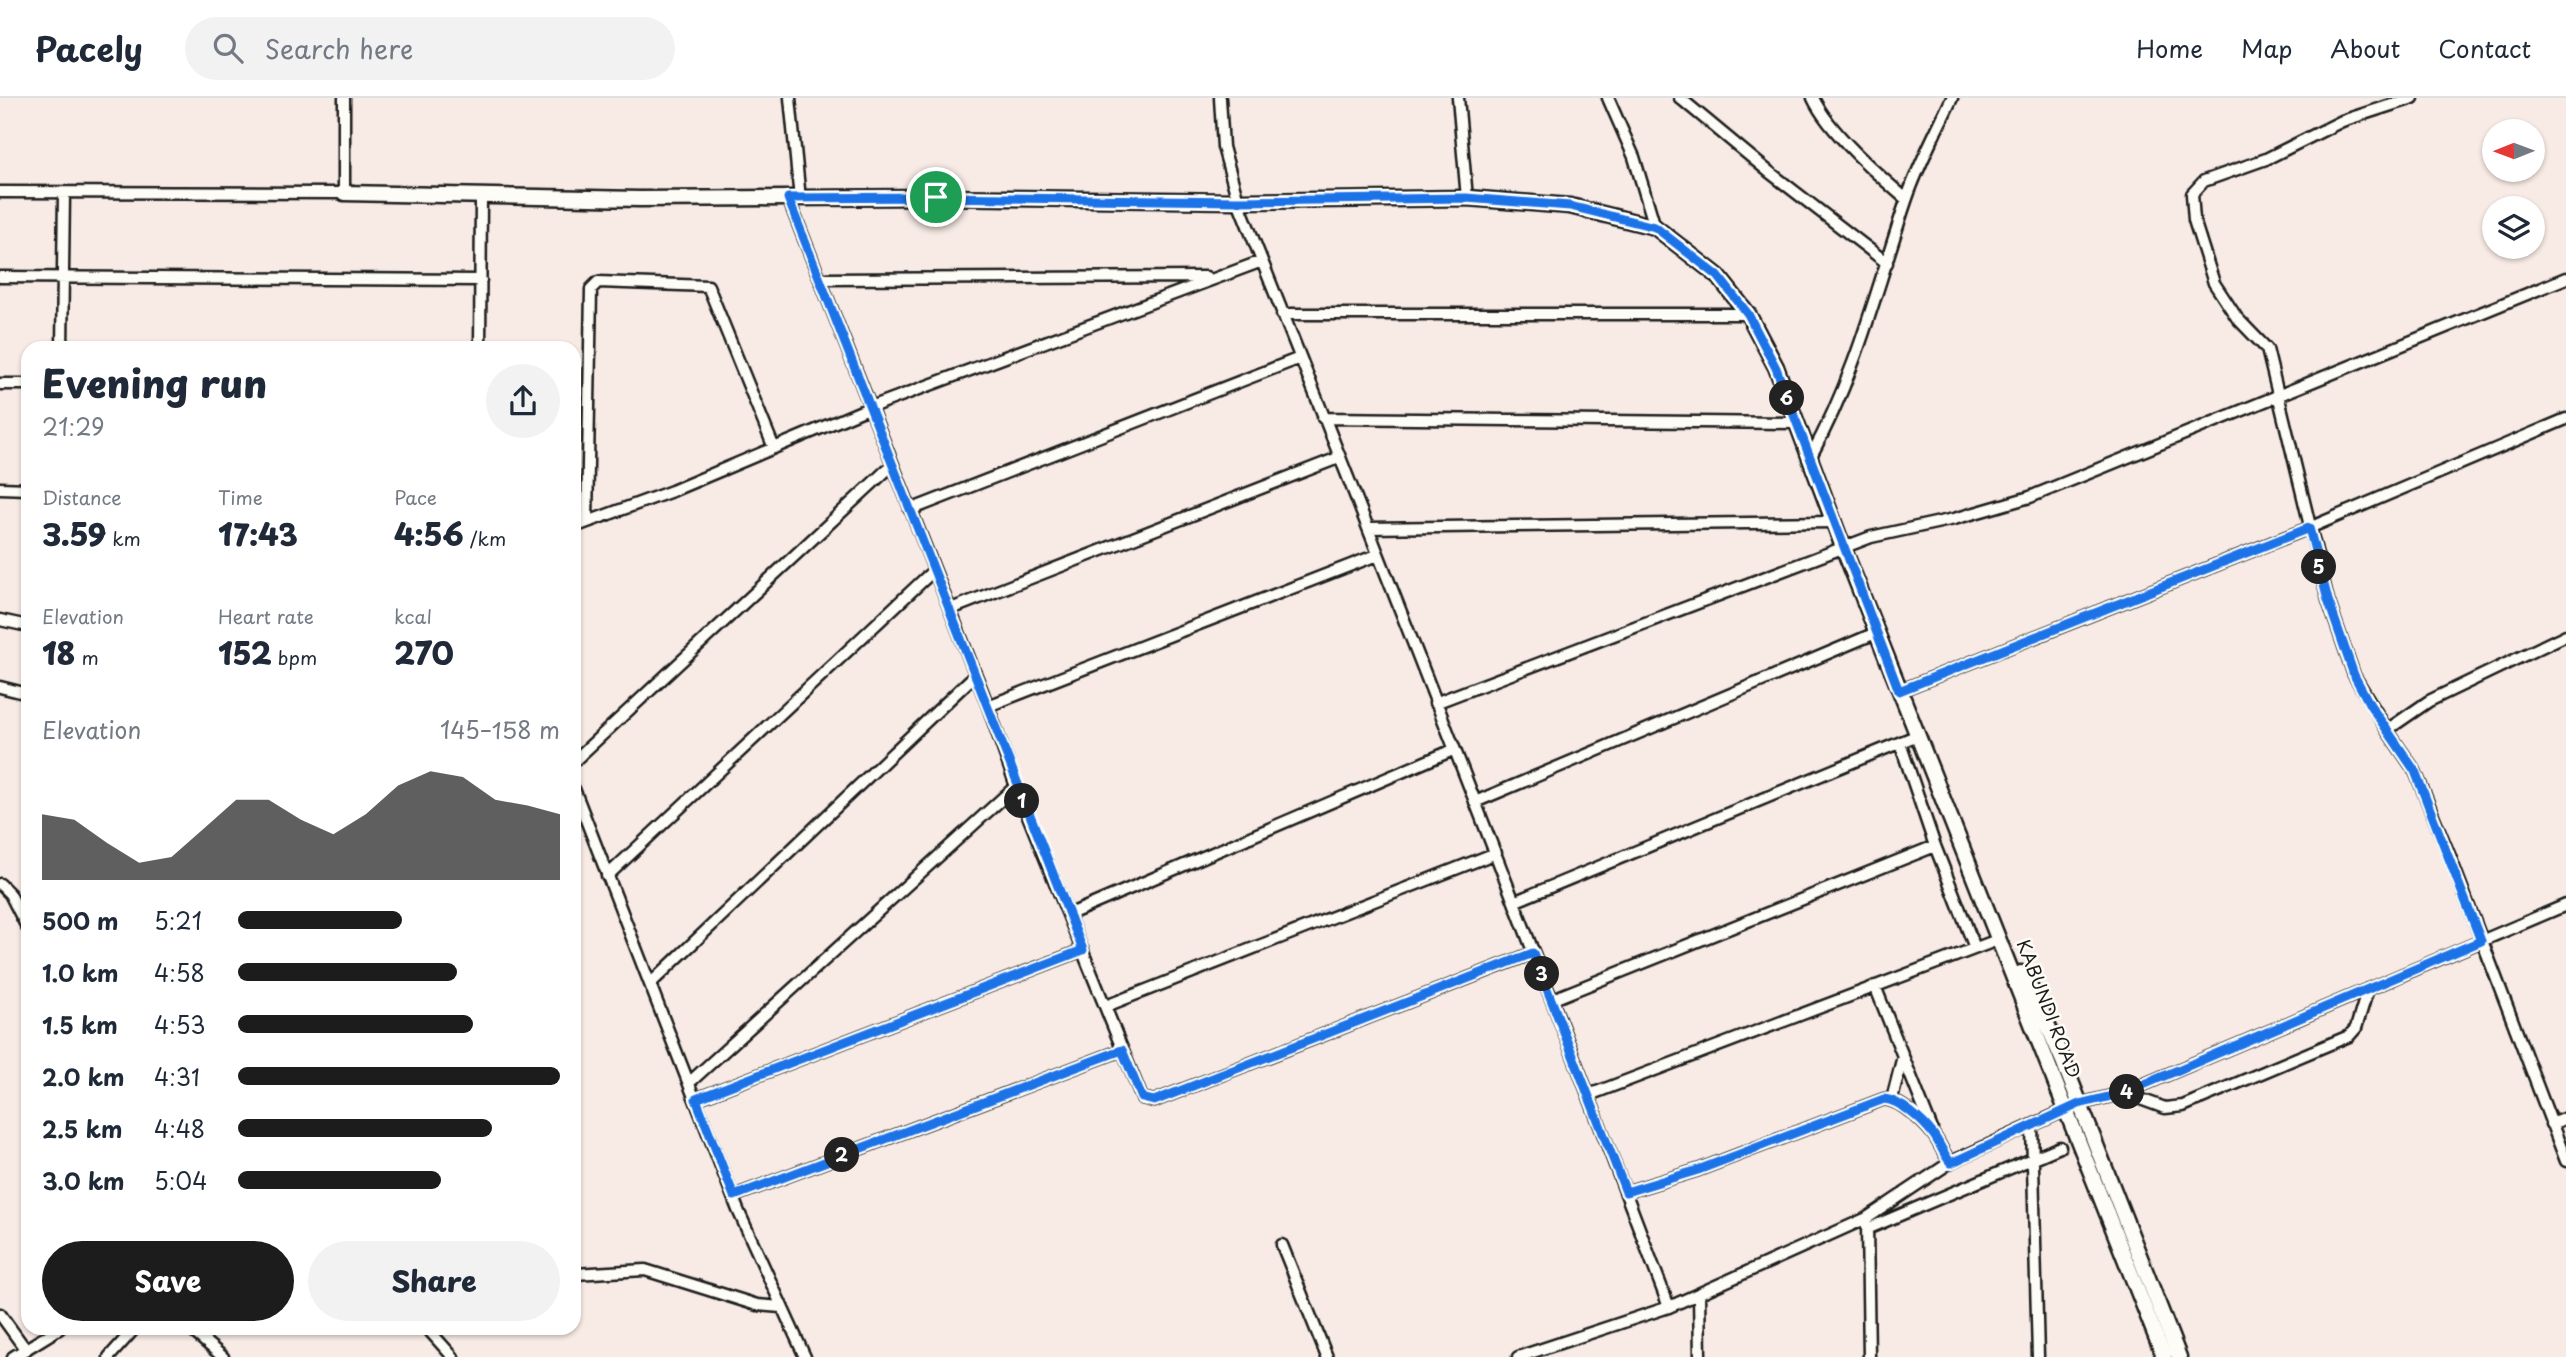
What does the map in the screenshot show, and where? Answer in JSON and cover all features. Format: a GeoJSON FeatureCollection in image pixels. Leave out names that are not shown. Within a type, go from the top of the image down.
{"type":"FeatureCollection","features":[{"type":"Feature","properties":{"kind":"street"},"geometry":{"type":"LineString","coordinates":[[344,98],[344,193]]}},
{"type":"Feature","properties":{"kind":"street"},"geometry":{"type":"LineString","coordinates":[[790,98],[794,199],[821,279],[891,466],[951,609],[1016,786],[1070,914],[1142,1098],[1154,1101],[1533,953]]}},
{"type":"Feature","properties":{"kind":"street"},"geometry":{"type":"LineString","coordinates":[[1220,98],[1223,147],[1238,201],[1453,750],[1516,901],[1533,953],[1553,999],[1669,1307]]}},
{"type":"Feature","properties":{"kind":"street"},"geometry":{"type":"LineString","coordinates":[[1458,98],[1466,198]]}},
{"type":"Feature","properties":{"kind":"street"},"geometry":{"type":"LineString","coordinates":[[1608,98],[1634,157],[1655,227]]}},
{"type":"Feature","properties":{"kind":"street"},"geometry":{"type":"LineString","coordinates":[[1680,98],[1768,171],[1887,263]]}},
{"type":"Feature","properties":{"kind":"street"},"geometry":{"type":"LineString","coordinates":[[1813,98],[1846,141],[1877,174],[1906,199]]}},
{"type":"Feature","properties":{"kind":"street"},"geometry":{"type":"LineString","coordinates":[[1811,456],[1842,396],[1906,199],[1952,98]]}},
{"type":"Feature","properties":{"kind":"street"},"geometry":{"type":"LineString","coordinates":[[2413,98],[2342,121],[2266,159],[2204,181],[2196,186],[2192,194],[2194,220],[2214,284],[2237,318],[2267,349],[2309,528],[2342,643],[2364,695],[2415,771],[2566,1161]]}},
{"type":"Feature","properties":{"kind":"street"},"geometry":{"type":"LineString","coordinates":[[0,192],[1238,201],[1466,198],[1570,206],[1655,227]]}},
{"type":"Feature","properties":{"kind":"street"},"geometry":{"type":"LineString","coordinates":[[62,341],[64,194]]}},
{"type":"Feature","properties":{"kind":"street"},"geometry":{"type":"LineString","coordinates":[[480,341],[481,197]]}},
{"type":"Feature","properties":{"kind":"street","name":"KABUNDI ROAD"},"geometry":{"type":"LineString","coordinates":[[1655,227],[1718,276],[1748,314],[1776,368],[1899,691],[2000,939],[2179,1357]]}},
{"type":"Feature","properties":{"kind":"street"},"geometry":{"type":"LineString","coordinates":[[581,524],[672,491],[871,407],[1213,277],[1262,261]]}},
{"type":"Feature","properties":{"kind":"street"},"geometry":{"type":"LineString","coordinates":[[0,277],[481,280]]}},
{"type":"Feature","properties":{"kind":"street"},"geometry":{"type":"LineString","coordinates":[[821,279],[1213,277]]}},
{"type":"Feature","properties":{"kind":"street"},"geometry":{"type":"LineString","coordinates":[[1435,703],[1843,547],[2030,497],[2566,278]]}},
{"type":"Feature","properties":{"kind":"street"},"geometry":{"type":"LineString","coordinates":[[587,522],[591,289],[598,282],[708,286],[774,448]]}},
{"type":"Feature","properties":{"kind":"street"},"geometry":{"type":"LineString","coordinates":[[1282,314],[1748,314]]}},
{"type":"Feature","properties":{"kind":"street"},"geometry":{"type":"LineString","coordinates":[[910,510],[1300,358]]}},
{"type":"Feature","properties":{"kind":"street"},"geometry":{"type":"LineString","coordinates":[[0,384],[21,384]]}},
{"type":"Feature","properties":{"kind":"street"},"geometry":{"type":"LineString","coordinates":[[1323,418],[1796,423]]}},
{"type":"Feature","properties":{"kind":"street"},"geometry":{"type":"LineString","coordinates":[[1899,691],[2309,528],[2566,419]]}},
{"type":"Feature","properties":{"kind":"street"},"geometry":{"type":"LineString","coordinates":[[951,609],[1338,458]]}},
{"type":"Feature","properties":{"kind":"street"},"geometry":{"type":"LineString","coordinates":[[581,754],[891,466]]}},
{"type":"Feature","properties":{"kind":"street"},"geometry":{"type":"LineString","coordinates":[[0,488],[21,489]]}},
{"type":"Feature","properties":{"kind":"street"},"geometry":{"type":"LineString","coordinates":[[1368,528],[1835,522]]}},
{"type":"Feature","properties":{"kind":"street"},"geometry":{"type":"LineString","coordinates":[[988,706],[1377,555]]}},
{"type":"Feature","properties":{"kind":"street"},"geometry":{"type":"LineString","coordinates":[[607,876],[933,571]]}},
{"type":"Feature","properties":{"kind":"street"},"geometry":{"type":"LineString","coordinates":[[0,620],[21,624]]}},
{"type":"Feature","properties":{"kind":"street"},"geometry":{"type":"LineString","coordinates":[[1475,802],[1878,632]]}},
{"type":"Feature","properties":{"kind":"street"},"geometry":{"type":"LineString","coordinates":[[2387,730],[2429,702],[2566,635]]}},
{"type":"Feature","properties":{"kind":"street"},"geometry":{"type":"LineString","coordinates":[[651,983],[974,676]]}},
{"type":"Feature","properties":{"kind":"street"},"geometry":{"type":"LineString","coordinates":[[0,687],[21,692]]}},
{"type":"Feature","properties":{"kind":"street"},"geometry":{"type":"LineString","coordinates":[[1516,901],[1918,736]]}},
{"type":"Feature","properties":{"kind":"street"},"geometry":{"type":"LineString","coordinates":[[1900,743],[1935,846],[1975,948]]}},
{"type":"Feature","properties":{"kind":"street"},"geometry":{"type":"LineString","coordinates":[[1070,914],[1453,750]]}},
{"type":"Feature","properties":{"kind":"street"},"geometry":{"type":"LineString","coordinates":[[690,1082],[1016,786]]}},
{"type":"Feature","properties":{"kind":"street"},"geometry":{"type":"LineString","coordinates":[[581,807],[734,1196],[805,1357]]}},
{"type":"Feature","properties":{"kind":"street"},"geometry":{"type":"LineString","coordinates":[[1553,999],[1935,846]]}},
{"type":"Feature","properties":{"kind":"street"},"geometry":{"type":"LineString","coordinates":[[1106,1006],[1496,853]]}},
{"type":"Feature","properties":{"kind":"street"},"geometry":{"type":"LineString","coordinates":[[0,884],[10,894],[21,915]]}},
{"type":"Feature","properties":{"kind":"street"},"geometry":{"type":"LineString","coordinates":[[1867,1223],[1951,1163],[2073,1107],[2124,1093],[2566,905]]}},
{"type":"Feature","properties":{"kind":"street"},"geometry":{"type":"LineString","coordinates":[[1589,1096],[2000,939]]}},
{"type":"Feature","properties":{"kind":"street"},"geometry":{"type":"LineString","coordinates":[[696,1099],[1083,950]]}},
{"type":"Feature","properties":{"kind":"street"},"geometry":{"type":"LineString","coordinates":[[1875,986],[1942,1153],[1951,1163]]}},
{"type":"Feature","properties":{"kind":"street"},"geometry":{"type":"LineString","coordinates":[[2124,1093],[2165,1108],[2183,1106],[2349,1036],[2356,1028],[2368,989]]}},
{"type":"Feature","properties":{"kind":"street"},"geometry":{"type":"LineString","coordinates":[[734,1196],[1122,1050]]}},
{"type":"Feature","properties":{"kind":"street"},"geometry":{"type":"LineString","coordinates":[[1892,1099],[1903,1056]]}},
{"type":"Feature","properties":{"kind":"street"},"geometry":{"type":"LineString","coordinates":[[1626,1192],[1698,1170],[1875,1101],[1892,1099],[1935,1136]]}},
{"type":"Feature","properties":{"kind":"street","name":"KABUNDI ROAD"},"geometry":{"type":"LineString","coordinates":[[2073,1107],[2164,1357]]}},
{"type":"Feature","properties":{"kind":"street"},"geometry":{"type":"LineString","coordinates":[[2551,1124],[2566,1118]]}},
{"type":"Feature","properties":{"kind":"street"},"geometry":{"type":"LineString","coordinates":[[2032,1126],[2038,1357]]}},
{"type":"Feature","properties":{"kind":"street"},"geometry":{"type":"LineString","coordinates":[[1518,1357],[1531,1355],[1669,1307],[1867,1223],[2034,1160],[2060,1147]]}},
{"type":"Feature","properties":{"kind":"street"},"geometry":{"type":"LineString","coordinates":[[1867,1223],[1869,1357]]}},
{"type":"Feature","properties":{"kind":"street"},"geometry":{"type":"LineString","coordinates":[[1282,1245],[1327,1357]]}},
{"type":"Feature","properties":{"kind":"street"},"geometry":{"type":"LineString","coordinates":[[581,1274],[645,1270],[757,1305],[781,1307]]}},
{"type":"Feature","properties":{"kind":"street"},"geometry":{"type":"LineString","coordinates":[[1699,1294],[1700,1357]]}},
{"type":"Feature","properties":{"kind":"street"},"geometry":{"type":"LineString","coordinates":[[0,1314],[26,1350]]}},
{"type":"Feature","properties":{"kind":"street"},"geometry":{"type":"LineString","coordinates":[[13,1357],[49,1335]]}},
{"type":"Feature","properties":{"kind":"street"},"geometry":{"type":"LineString","coordinates":[[109,1357],[129,1335]]}},
{"type":"Feature","properties":{"kind":"street"},"geometry":{"type":"LineString","coordinates":[[197,1335],[223,1357]]}},
{"type":"Feature","properties":{"kind":"street"},"geometry":{"type":"LineString","coordinates":[[433,1335],[453,1357]]}},
{"type":"Feature","properties":{"kind":"route"},"geometry":{"type":"LineString","coordinates":[[936,197],[1238,201],[1466,198],[1570,206],[1655,227],[1718,276],[1748,314],[1776,368],[1899,691],[2107,606],[2309,528],[2328,600],[2354,675],[2370,705],[2415,771],[2481,941],[2124,1093],[2066,1109],[1951,1163],[1942,1153],[1935,1136],[1922,1123],[1892,1099],[1884,1099],[1698,1170],[1626,1192],[1533,953],[1154,1101],[1142,1098],[1122,1050],[734,1196],[696,1099],[1083,950],[1016,786],[951,609],[891,466],[871,407],[788,198],[936,197]]}}]}
